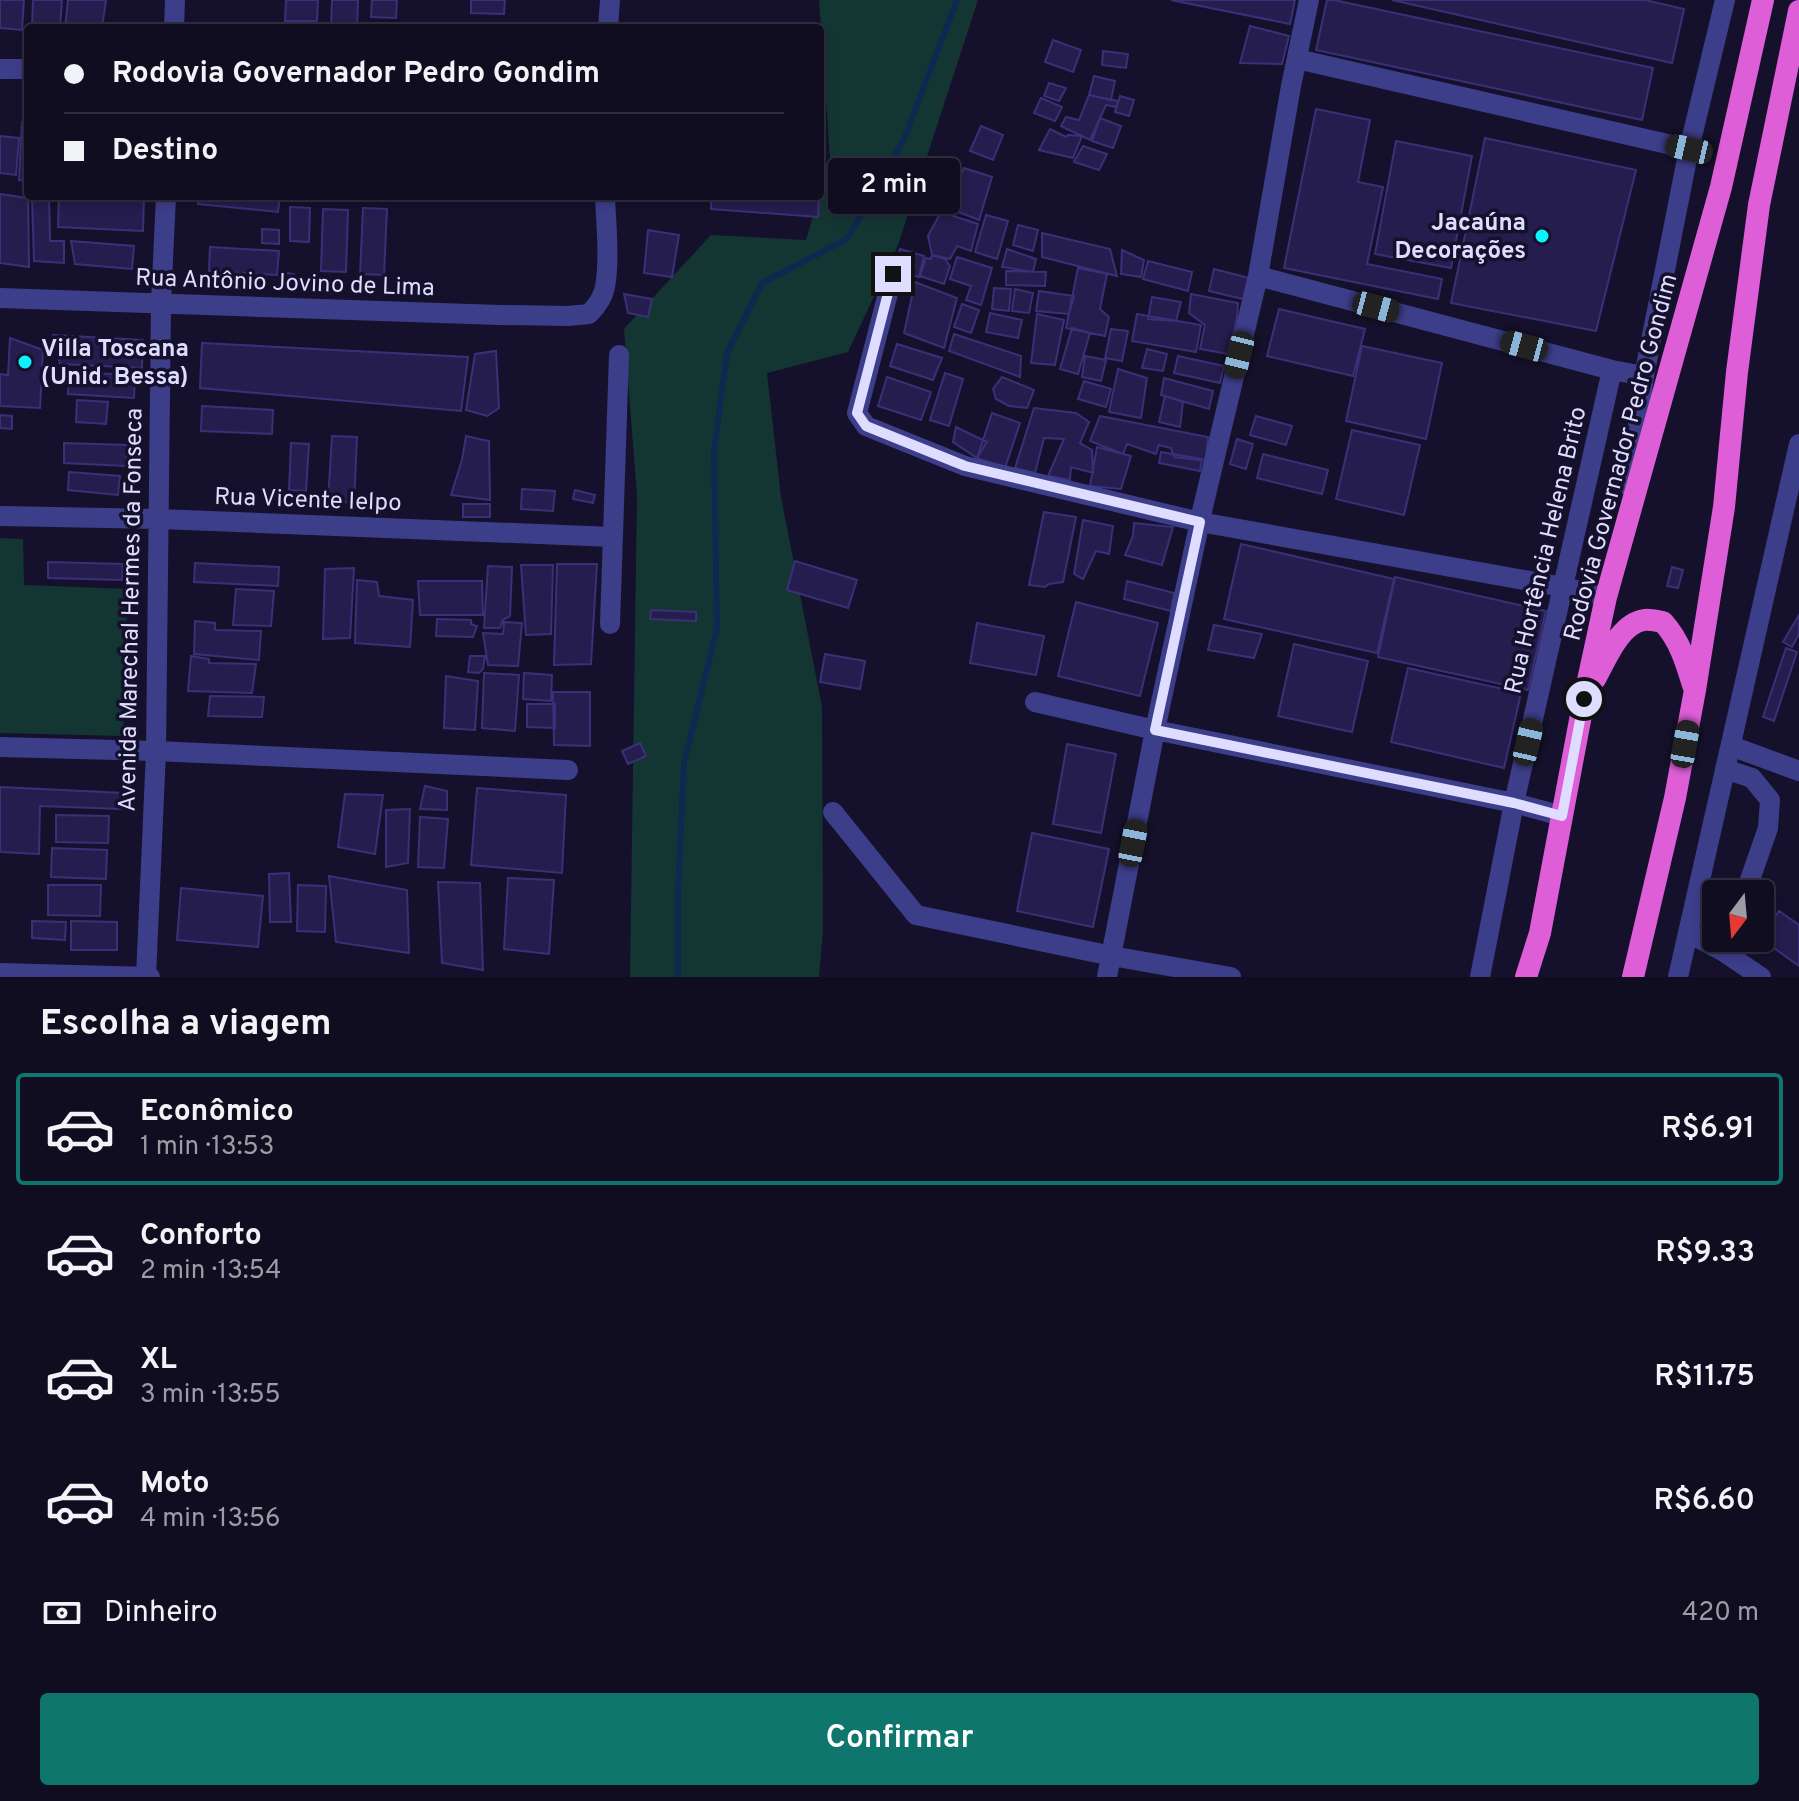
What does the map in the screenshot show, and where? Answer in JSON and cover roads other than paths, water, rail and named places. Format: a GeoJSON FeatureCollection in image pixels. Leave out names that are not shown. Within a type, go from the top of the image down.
{"type":"FeatureCollection","features":[{"type":"Feature","properties":{"kind":"highway","name":"Rodovia Governador Pedro Gondim"},"geometry":{"type":"LineString","coordinates":[[1526,977],[1540,933],[1606,597],[1717,201],[1763,0]]}},
{"type":"Feature","properties":{"kind":"highway"},"geometry":{"type":"LineString","coordinates":[[1633,975],[1675,798],[1695,690],[1724,507],[1737,372],[1759,205],[1799,11]]}},
{"type":"Feature","properties":{"kind":"highway"},"geometry":{"type":"LineString","coordinates":[[1584,699],[1619,637],[1630,625],[1645,620],[1663,622],[1674,635],[1695,690]]}},
{"type":"Feature","properties":{"kind":"highway"},"geometry":{"type":"LineString","coordinates":[[1540,933],[1543,977]]}},
{"type":"Feature","properties":{"kind":"street"},"geometry":{"type":"LineString","coordinates":[[174,24],[175,0]]}},
{"type":"Feature","properties":{"kind":"street"},"geometry":{"type":"LineString","coordinates":[[608,24],[610,0]]}},
{"type":"Feature","properties":{"kind":"street"},"geometry":{"type":"LineString","coordinates":[[1107,977],[1155,730],[1258,276],[1309,0]]}},
{"type":"Feature","properties":{"kind":"street","name":"Rua Hortência Helena Brito"},"geometry":{"type":"LineString","coordinates":[[1480,977],[1514,803],[1563,587],[1628,373],[1689,149],[1725,0]]}},
{"type":"Feature","properties":{"kind":"street"},"geometry":{"type":"LineString","coordinates":[[1297,59],[1689,149]]}},
{"type":"Feature","properties":{"kind":"street"},"geometry":{"type":"LineString","coordinates":[[1782,93],[1799,66]]}},
{"type":"Feature","properties":{"kind":"street"},"geometry":{"type":"LineString","coordinates":[[0,69],[24,69]]}},
{"type":"Feature","properties":{"kind":"street","name":"Avenida Marechal Hermes da Fonseca"},"geometry":{"type":"LineString","coordinates":[[147,977],[156,751],[161,303],[166,200]]}},
{"type":"Feature","properties":{"kind":"street","name":"Rua Antônio Jovino de Lima"},"geometry":{"type":"LineString","coordinates":[[0,298],[568,316],[589,314],[599,303],[605,287],[605,200]]}},
{"type":"Feature","properties":{"kind":"street"},"geometry":{"type":"LineString","coordinates":[[893,274],[857,413],[866,426],[965,466],[1200,522],[1606,597]]}},
{"type":"Feature","properties":{"kind":"street"},"geometry":{"type":"LineString","coordinates":[[1258,276],[1628,373],[1623,540]]}},
{"type":"Feature","properties":{"kind":"street"},"geometry":{"type":"LineString","coordinates":[[610,624],[619,355]]}},
{"type":"Feature","properties":{"kind":"street"},"geometry":{"type":"LineString","coordinates":[[1678,977],[1725,769],[1791,516],[1799,444]]}},
{"type":"Feature","properties":{"kind":"street","name":"Rua Vicente Ielpo"},"geometry":{"type":"LineString","coordinates":[[0,516],[159,519],[613,537]]}},
{"type":"Feature","properties":{"kind":"street"},"geometry":{"type":"LineString","coordinates":[[1035,702],[1155,730],[1514,803],[1562,816]]}},
{"type":"Feature","properties":{"kind":"street"},"geometry":{"type":"LineString","coordinates":[[1731,746],[1799,771]]}},
{"type":"Feature","properties":{"kind":"street"},"geometry":{"type":"LineString","coordinates":[[0,747],[568,770]]}},
{"type":"Feature","properties":{"kind":"street"},"geometry":{"type":"LineString","coordinates":[[1725,769],[1752,778],[1770,800],[1768,828],[1750,880]]}},
{"type":"Feature","properties":{"kind":"street"},"geometry":{"type":"LineString","coordinates":[[833,812],[916,915],[1231,977]]}},
{"type":"Feature","properties":{"kind":"street"},"geometry":{"type":"LineString","coordinates":[[1689,933],[1702,937]]}},
{"type":"Feature","properties":{"kind":"street"},"geometry":{"type":"LineString","coordinates":[[1734,952],[1761,977]]}},
{"type":"Feature","properties":{"kind":"street"},"geometry":{"type":"LineString","coordinates":[[0,973],[147,977]]}},
{"type":"Feature","properties":{"kind":"waterway"},"geometry":{"type":"LineString","coordinates":[[678,977],[684,763],[717,628],[714,451],[727,353],[762,283],[847,239],[904,139],[957,0]]}},
{"type":"Feature","properties":{"kind":"place","name":"Jacaúna Decorações"},"geometry":{"type":"Point","coordinates":[1542,236]}},
{"type":"Feature","properties":{"kind":"place","name":"Villa Toscana (Unid. Bessa)"},"geometry":{"type":"Point","coordinates":[25,362]}}]}
